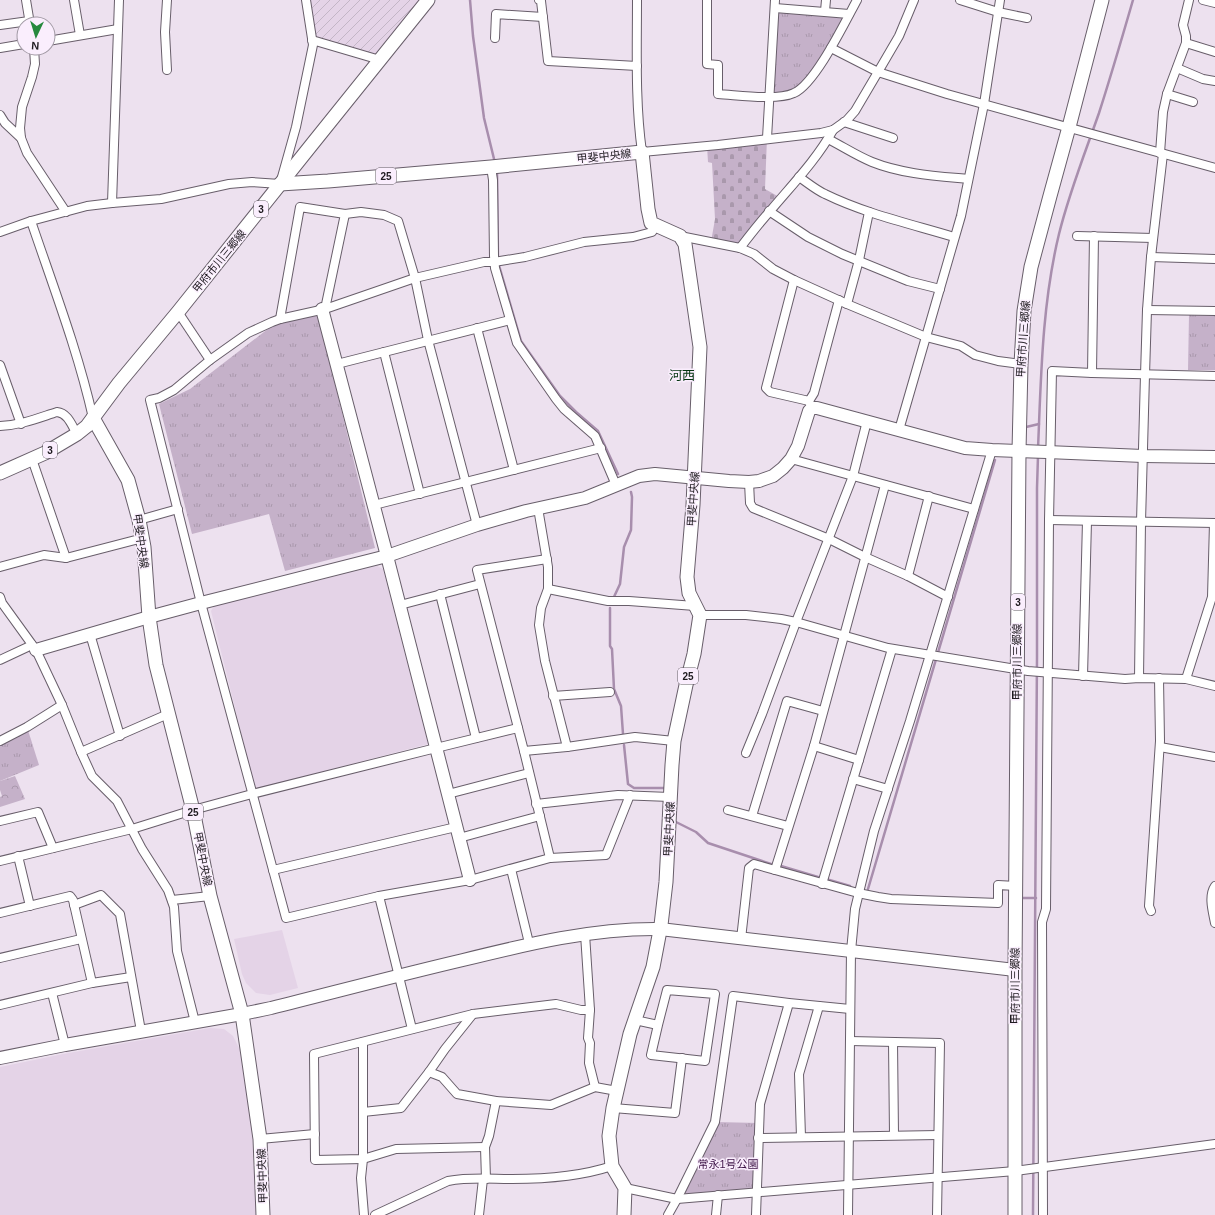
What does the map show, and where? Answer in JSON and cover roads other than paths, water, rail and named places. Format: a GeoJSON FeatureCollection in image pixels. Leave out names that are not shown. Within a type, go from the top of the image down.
{"type":"FeatureCollection","features":[{"type":"Feature","properties":{"kind":"main road","name":"甲府市川三郷線"},"geometry":{"type":"LineString","coordinates":[[0,473],[44,453],[87,426],[119,383],[178,312],[428,0]]}},
{"type":"Feature","properties":{"kind":"main road","name":"甲府市川三郷線"},"geometry":{"type":"LineString","coordinates":[[1015,1215],[1016,886],[1023,670],[1024,451],[1020,364],[1024,311],[1031,267],[1050,196],[1075,128],[1102,0]]}},
{"type":"Feature","properties":{"kind":"main road","name":"甲斐中央線"},"geometry":{"type":"LineString","coordinates":[[280,184],[494,167],[642,152],[649,215],[652,223],[656,226]]}},
{"type":"Feature","properties":{"kind":"main road"},"geometry":{"type":"LineString","coordinates":[[656,226],[680,236]]}},
{"type":"Feature","properties":{"kind":"main road","name":"甲斐中央線"},"geometry":{"type":"LineString","coordinates":[[624,1215],[624,1188],[612,1166],[609,1136],[613,1108],[630,1034],[653,967],[660,929],[666,882],[674,741],[694,654],[697,611],[689,593],[687,577],[695,478],[700,347],[685,244],[680,236]]}},
{"type":"Feature","properties":{"kind":"main road","name":"甲斐中央線"},"geometry":{"type":"LineString","coordinates":[[93,418],[128,480],[140,520],[143,538],[149,617],[156,665],[193,810],[210,896],[242,1014],[260,1139],[263,1215]]}},
{"type":"Feature","properties":{"kind":"street"},"geometry":{"type":"LineString","coordinates":[[26,0],[29,16]]}},
{"type":"Feature","properties":{"kind":"street"},"geometry":{"type":"LineString","coordinates":[[74,0],[80,35]]}},
{"type":"Feature","properties":{"kind":"street"},"geometry":{"type":"LineString","coordinates":[[112,203],[119,0]]}},
{"type":"Feature","properties":{"kind":"street"},"geometry":{"type":"LineString","coordinates":[[167,0],[165,32],[167,70]]}},
{"type":"Feature","properties":{"kind":"street"},"geometry":{"type":"LineString","coordinates":[[0,232],[31,221],[87,206],[161,199],[229,184],[252,182],[280,184],[296,127],[313,45],[306,0]]}},
{"type":"Feature","properties":{"kind":"street"},"geometry":{"type":"LineString","coordinates":[[538,0],[541,1],[548,61],[637,66]]}},
{"type":"Feature","properties":{"kind":"street"},"geometry":{"type":"LineString","coordinates":[[637,0],[637,66],[642,152],[718,145],[767,138],[821,133],[833,130],[844,122],[854,111],[899,36],[914,0]]}},
{"type":"Feature","properties":{"kind":"street"},"geometry":{"type":"LineString","coordinates":[[707,0],[707,64],[718,65],[718,94],[769,97],[794,94],[803,88],[813,77],[831,48],[857,0]]}},
{"type":"Feature","properties":{"kind":"street"},"geometry":{"type":"LineString","coordinates":[[825,11],[826,0]]}},
{"type":"Feature","properties":{"kind":"street"},"geometry":{"type":"LineString","coordinates":[[960,0],[998,12],[1027,18]]}},
{"type":"Feature","properties":{"kind":"street"},"geometry":{"type":"LineString","coordinates":[[900,430],[961,216],[984,104],[1000,0]]}},
{"type":"Feature","properties":{"kind":"street"},"geometry":{"type":"LineString","coordinates":[[1139,678],[1144,375],[1147,310],[1162,153],[1163,112],[1167,94],[1186,43],[1183,25],[1189,0]]}},
{"type":"Feature","properties":{"kind":"street"},"geometry":{"type":"LineString","coordinates":[[1203,0],[1215,3]]}},
{"type":"Feature","properties":{"kind":"street"},"geometry":{"type":"LineString","coordinates":[[767,138],[775,4],[849,14]]}},
{"type":"Feature","properties":{"kind":"street"},"geometry":{"type":"LineString","coordinates":[[495,38],[496,14],[543,17]]}},
{"type":"Feature","properties":{"kind":"street"},"geometry":{"type":"LineString","coordinates":[[0,25],[16,23]]}},
{"type":"Feature","properties":{"kind":"street"},"geometry":{"type":"LineString","coordinates":[[56,40],[118,29]]}},
{"type":"Feature","properties":{"kind":"street"},"geometry":{"type":"LineString","coordinates":[[312,40],[380,60]]}},
{"type":"Feature","properties":{"kind":"street"},"geometry":{"type":"LineString","coordinates":[[1186,43],[1215,52]]}},
{"type":"Feature","properties":{"kind":"street"},"geometry":{"type":"LineString","coordinates":[[0,48],[16,45]]}},
{"type":"Feature","properties":{"kind":"street"},"geometry":{"type":"LineString","coordinates":[[831,48],[878,72],[947,94],[1075,128],[1215,168]]}},
{"type":"Feature","properties":{"kind":"street"},"geometry":{"type":"LineString","coordinates":[[34,56],[35,64],[32,77],[22,107],[20,128],[21,138],[27,153],[66,212]]}},
{"type":"Feature","properties":{"kind":"street"},"geometry":{"type":"LineString","coordinates":[[1176,68],[1203,79],[1215,81]]}},
{"type":"Feature","properties":{"kind":"street"},"geometry":{"type":"LineString","coordinates":[[1167,94],[1193,102]]}},
{"type":"Feature","properties":{"kind":"street"},"geometry":{"type":"LineString","coordinates":[[0,115],[5,124],[21,138]]}},
{"type":"Feature","properties":{"kind":"street"},"geometry":{"type":"LineString","coordinates":[[844,122],[893,138]]}},
{"type":"Feature","properties":{"kind":"street"},"geometry":{"type":"LineString","coordinates":[[740,248],[769,211],[799,177],[828,139],[833,130]]}},
{"type":"Feature","properties":{"kind":"street"},"geometry":{"type":"LineString","coordinates":[[828,139],[872,162],[902,171],[968,180]]}},
{"type":"Feature","properties":{"kind":"street"},"geometry":{"type":"LineString","coordinates":[[494,167],[493,180],[497,262],[496,274],[517,344],[564,409],[595,436],[616,485]]}},
{"type":"Feature","properties":{"kind":"street"},"geometry":{"type":"LineString","coordinates":[[799,177],[824,193],[869,212],[954,237]]}},
{"type":"Feature","properties":{"kind":"street"},"geometry":{"type":"LineString","coordinates":[[280,319],[300,207],[345,214],[361,212],[384,215],[398,220],[415,278],[428,340],[467,482],[477,525]]}},
{"type":"Feature","properties":{"kind":"street"},"geometry":{"type":"LineString","coordinates":[[769,211],[808,237],[842,254],[908,281],[940,289]]}},
{"type":"Feature","properties":{"kind":"street"},"geometry":{"type":"LineString","coordinates":[[847,304],[859,260],[869,212]]}},
{"type":"Feature","properties":{"kind":"street"},"geometry":{"type":"LineString","coordinates":[[345,214],[323,309],[388,556],[470,880]]}},
{"type":"Feature","properties":{"kind":"street"},"geometry":{"type":"LineString","coordinates":[[31,221],[60,305],[87,391],[93,418]]}},
{"type":"Feature","properties":{"kind":"street"},"geometry":{"type":"LineString","coordinates":[[630,795],[606,855],[550,858],[470,880],[379,896],[286,918],[201,603],[150,400],[158,398],[174,390],[210,360],[248,333],[280,319],[323,309],[415,278],[484,262],[497,262],[525,257],[584,242],[633,237],[652,232],[656,226]]}},
{"type":"Feature","properties":{"kind":"street"},"geometry":{"type":"LineString","coordinates":[[680,236],[740,248],[754,254],[773,269],[794,280],[926,337],[961,346],[975,355],[998,361],[1020,364]]}},
{"type":"Feature","properties":{"kind":"street"},"geometry":{"type":"LineString","coordinates":[[1077,236],[1153,238]]}},
{"type":"Feature","properties":{"kind":"street"},"geometry":{"type":"LineString","coordinates":[[1092,373],[1094,236]]}},
{"type":"Feature","properties":{"kind":"street"},"geometry":{"type":"LineString","coordinates":[[1151,257],[1215,259]]}},
{"type":"Feature","properties":{"kind":"street"},"geometry":{"type":"LineString","coordinates":[[794,280],[766,388],[770,392],[817,408],[965,448],[1143,456],[1215,457]]}},
{"type":"Feature","properties":{"kind":"street"},"geometry":{"type":"LineString","coordinates":[[0,660],[34,648],[201,603],[388,556],[477,525],[538,508],[585,498],[639,476],[651,474],[749,482],[759,481],[773,476],[791,459],[798,446],[811,405],[839,300]]}},
{"type":"Feature","properties":{"kind":"street"},"geometry":{"type":"LineString","coordinates":[[1147,310],[1215,311]]}},
{"type":"Feature","properties":{"kind":"street"},"geometry":{"type":"LineString","coordinates":[[178,312],[210,360]]}},
{"type":"Feature","properties":{"kind":"street"},"geometry":{"type":"LineString","coordinates":[[337,364],[510,320]]}},
{"type":"Feature","properties":{"kind":"street"},"geometry":{"type":"LineString","coordinates":[[477,328],[514,470]]}},
{"type":"Feature","properties":{"kind":"street"},"geometry":{"type":"LineString","coordinates":[[384,352],[420,494]]}},
{"type":"Feature","properties":{"kind":"street"},"geometry":{"type":"LineString","coordinates":[[0,365],[21,424]]}},
{"type":"Feature","properties":{"kind":"street"},"geometry":{"type":"LineString","coordinates":[[1043,1215],[1041,1168],[1042,922],[1046,908],[1049,452],[1052,370],[1144,375],[1215,376]]}},
{"type":"Feature","properties":{"kind":"street"},"geometry":{"type":"LineString","coordinates":[[0,426],[14,426],[57,412],[62,412],[66,416],[76,434]]}},
{"type":"Feature","properties":{"kind":"street"},"geometry":{"type":"LineString","coordinates":[[746,753],[853,476],[867,421]]}},
{"type":"Feature","properties":{"kind":"street"},"geometry":{"type":"LineString","coordinates":[[374,505],[600,448]]}},
{"type":"Feature","properties":{"kind":"street"},"geometry":{"type":"LineString","coordinates":[[848,1215],[851,951],[853,922],[858,893],[874,831],[910,721],[934,656],[948,597],[992,450]]}},
{"type":"Feature","properties":{"kind":"street"},"geometry":{"type":"LineString","coordinates":[[32,459],[66,558]]}},
{"type":"Feature","properties":{"kind":"street"},"geometry":{"type":"LineString","coordinates":[[791,459],[974,509]]}},
{"type":"Feature","properties":{"kind":"street"},"geometry":{"type":"LineString","coordinates":[[749,482],[750,503],[753,508],[829,539],[908,576],[948,597]]}},
{"type":"Feature","properties":{"kind":"street"},"geometry":{"type":"LineString","coordinates":[[775,870],[814,746],[885,485]]}},
{"type":"Feature","properties":{"kind":"street"},"geometry":{"type":"LineString","coordinates":[[908,576],[929,496]]}},
{"type":"Feature","properties":{"kind":"street"},"geometry":{"type":"LineString","coordinates":[[538,508],[548,559],[548,589],[541,608],[539,625],[544,661],[567,748]]}},
{"type":"Feature","properties":{"kind":"street"},"geometry":{"type":"LineString","coordinates":[[140,520],[178,509]]}},
{"type":"Feature","properties":{"kind":"street"},"geometry":{"type":"LineString","coordinates":[[1049,520],[1215,523],[1212,597],[1186,679]]}},
{"type":"Feature","properties":{"kind":"street"},"geometry":{"type":"LineString","coordinates":[[1083,676],[1088,521]]}},
{"type":"Feature","properties":{"kind":"street"},"geometry":{"type":"LineString","coordinates":[[0,567],[44,555],[66,558],[143,538]]}},
{"type":"Feature","properties":{"kind":"street"},"geometry":{"type":"LineString","coordinates":[[548,559],[477,570],[550,858]]}},
{"type":"Feature","properties":{"kind":"street"},"geometry":{"type":"LineString","coordinates":[[400,605],[480,584]]}},
{"type":"Feature","properties":{"kind":"street"},"geometry":{"type":"LineString","coordinates":[[548,589],[608,601],[629,601],[697,611],[746,615],[796,622],[892,649],[1023,670],[1125,679],[1186,679],[1215,686]]}},
{"type":"Feature","properties":{"kind":"street"},"geometry":{"type":"LineString","coordinates":[[440,594],[476,738]]}},
{"type":"Feature","properties":{"kind":"street"},"geometry":{"type":"LineString","coordinates":[[0,597],[2,604],[34,648],[62,705],[92,776],[118,801],[142,849],[168,890],[172,900],[177,951],[194,1022]]}},
{"type":"Feature","properties":{"kind":"street"},"geometry":{"type":"LineString","coordinates":[[90,634],[120,736]]}},
{"type":"Feature","properties":{"kind":"street"},"geometry":{"type":"LineString","coordinates":[[822,884],[892,649]]}},
{"type":"Feature","properties":{"kind":"street"},"geometry":{"type":"LineString","coordinates":[[1152,911],[1150,906],[1160,747],[1159,678]]}},
{"type":"Feature","properties":{"kind":"street"},"geometry":{"type":"LineString","coordinates":[[553,696],[610,692]]}},
{"type":"Feature","properties":{"kind":"street"},"geometry":{"type":"LineString","coordinates":[[752,816],[787,702],[823,711]]}},
{"type":"Feature","properties":{"kind":"street"},"geometry":{"type":"LineString","coordinates":[[0,741],[27,727],[62,705]]}},
{"type":"Feature","properties":{"kind":"street"},"geometry":{"type":"LineString","coordinates":[[81,752],[168,714]]}},
{"type":"Feature","properties":{"kind":"street"},"geometry":{"type":"LineString","coordinates":[[0,861],[132,829],[252,794],[518,728]]}},
{"type":"Feature","properties":{"kind":"street"},"geometry":{"type":"LineString","coordinates":[[524,751],[567,748],[635,738],[674,741]]}},
{"type":"Feature","properties":{"kind":"street"},"geometry":{"type":"LineString","coordinates":[[814,746],[859,760]]}},
{"type":"Feature","properties":{"kind":"street"},"geometry":{"type":"LineString","coordinates":[[1160,747],[1215,757]]}},
{"type":"Feature","properties":{"kind":"street"},"geometry":{"type":"LineString","coordinates":[[448,794],[529,773]]}},
{"type":"Feature","properties":{"kind":"street"},"geometry":{"type":"LineString","coordinates":[[853,779],[888,789]]}},
{"type":"Feature","properties":{"kind":"street"},"geometry":{"type":"LineString","coordinates":[[536,804],[618,795],[670,797]]}},
{"type":"Feature","properties":{"kind":"street"},"geometry":{"type":"LineString","coordinates":[[728,810],[788,826]]}},
{"type":"Feature","properties":{"kind":"street"},"geometry":{"type":"LineString","coordinates":[[0,821],[38,812],[53,848]]}},
{"type":"Feature","properties":{"kind":"street"},"geometry":{"type":"LineString","coordinates":[[273,870],[540,816]]}},
{"type":"Feature","properties":{"kind":"street"},"geometry":{"type":"LineString","coordinates":[[18,856],[30,906]]}},
{"type":"Feature","properties":{"kind":"street"},"geometry":{"type":"LineString","coordinates":[[741,939],[749,868],[752,864],[822,884],[890,899],[998,903],[998,885],[1016,886]]}},
{"type":"Feature","properties":{"kind":"street"},"geometry":{"type":"LineString","coordinates":[[511,869],[529,943]]}},
{"type":"Feature","properties":{"kind":"street"},"geometry":{"type":"LineString","coordinates":[[1215,886],[1212,890],[1212,901],[1215,923]]}},
{"type":"Feature","properties":{"kind":"street"},"geometry":{"type":"LineString","coordinates":[[74,905],[101,895],[120,914],[141,1031]]}},
{"type":"Feature","properties":{"kind":"street"},"geometry":{"type":"LineString","coordinates":[[0,913],[70,896],[74,905],[92,983]]}},
{"type":"Feature","properties":{"kind":"street"},"geometry":{"type":"LineString","coordinates":[[172,900],[210,896]]}},
{"type":"Feature","properties":{"kind":"street"},"geometry":{"type":"LineString","coordinates":[[379,896],[412,1029]]}},
{"type":"Feature","properties":{"kind":"street"},"geometry":{"type":"LineString","coordinates":[[0,1058],[271,1008],[529,943],[585,934],[626,930],[660,929],[1015,970]]}},
{"type":"Feature","properties":{"kind":"street"},"geometry":{"type":"LineString","coordinates":[[585,934],[590,1010],[588,1038],[590,1043],[589,1063],[595,1087]]}},
{"type":"Feature","properties":{"kind":"street"},"geometry":{"type":"LineString","coordinates":[[0,958],[81,939]]}},
{"type":"Feature","properties":{"kind":"street"},"geometry":{"type":"LineString","coordinates":[[0,1004],[92,983],[131,977]]}},
{"type":"Feature","properties":{"kind":"street"},"geometry":{"type":"LineString","coordinates":[[667,990],[715,994],[705,1061],[651,1056],[658,1025],[667,990]]}},
{"type":"Feature","properties":{"kind":"street"},"geometry":{"type":"LineString","coordinates":[[52,992],[65,1045]]}},
{"type":"Feature","properties":{"kind":"street"},"geometry":{"type":"LineString","coordinates":[[668,1215],[715,1122],[733,996],[850,1009]]}},
{"type":"Feature","properties":{"kind":"street"},"geometry":{"type":"LineString","coordinates":[[756,1215],[760,1104],[789,1003]]}},
{"type":"Feature","properties":{"kind":"street"},"geometry":{"type":"LineString","coordinates":[[484,1147],[396,1149],[363,1159],[315,1160],[314,1054],[473,1014],[556,1004],[581,1010],[590,1010]]}},
{"type":"Feature","properties":{"kind":"street"},"geometry":{"type":"LineString","coordinates":[[800,1137],[799,1074],[819,1006]]}},
{"type":"Feature","properties":{"kind":"street"},"geometry":{"type":"LineString","coordinates":[[364,1112],[401,1108],[473,1014]]}},
{"type":"Feature","properties":{"kind":"street"},"geometry":{"type":"LineString","coordinates":[[635,1020],[658,1025]]}},
{"type":"Feature","properties":{"kind":"street"},"geometry":{"type":"LineString","coordinates":[[850,1041],[940,1043],[937,1215]]}},
{"type":"Feature","properties":{"kind":"street"},"geometry":{"type":"LineString","coordinates":[[363,1042],[364,1112],[361,1178],[364,1215]]}},
{"type":"Feature","properties":{"kind":"street"},"geometry":{"type":"LineString","coordinates":[[893,1042],[894,1135]]}},
{"type":"Feature","properties":{"kind":"street"},"geometry":{"type":"LineString","coordinates":[[613,1108],[675,1113],[682,1058]]}},
{"type":"Feature","properties":{"kind":"street"},"geometry":{"type":"LineString","coordinates":[[429,1072],[442,1077],[457,1094],[496,1101],[551,1105],[595,1087],[617,1091]]}},
{"type":"Feature","properties":{"kind":"street"},"geometry":{"type":"LineString","coordinates":[[479,1215],[484,1179],[484,1147],[489,1136],[496,1101]]}},
{"type":"Feature","properties":{"kind":"street"},"geometry":{"type":"LineString","coordinates":[[260,1139],[315,1134]]}},
{"type":"Feature","properties":{"kind":"street"},"geometry":{"type":"LineString","coordinates":[[758,1138],[938,1135]]}},
{"type":"Feature","properties":{"kind":"street"},"geometry":{"type":"LineString","coordinates":[[624,1188],[677,1199],[1029,1170],[1215,1144]]}},
{"type":"Feature","properties":{"kind":"street"},"geometry":{"type":"LineString","coordinates":[[375,1215],[448,1181],[457,1179],[545,1178],[596,1171],[612,1166]]}},
{"type":"Feature","properties":{"kind":"street"},"geometry":{"type":"LineString","coordinates":[[716,1215],[718,1195]]}},
{"type":"Feature","properties":{"kind":"waterway"},"geometry":{"type":"LineString","coordinates":[[470,0],[473,36],[484,118],[495,163]]}},
{"type":"Feature","properties":{"kind":"waterway"},"geometry":{"type":"LineString","coordinates":[[1038,449],[1043,341],[1053,260],[1068,203],[1099,113],[1133,0]]}},
{"type":"Feature","properties":{"kind":"waterway"},"geometry":{"type":"LineString","coordinates":[[497,171],[498,262],[521,341],[560,396],[598,431],[618,474]]}},
{"type":"Feature","properties":{"kind":"waterway"},"geometry":{"type":"LineString","coordinates":[[1026,427],[1039,424]]}},
{"type":"Feature","properties":{"kind":"waterway"},"geometry":{"type":"LineString","coordinates":[[1033,1215],[1038,456]]}},
{"type":"Feature","properties":{"kind":"waterway"},"geometry":{"type":"LineString","coordinates":[[868,889],[995,460]]}},
{"type":"Feature","properties":{"kind":"waterway"},"geometry":{"type":"LineString","coordinates":[[613,599],[620,584],[624,547],[631,530],[631,492]]}},
{"type":"Feature","properties":{"kind":"waterway"},"geometry":{"type":"LineString","coordinates":[[610,608],[610,646],[612,649],[614,689],[621,706],[623,734]]}},
{"type":"Feature","properties":{"kind":"waterway"},"geometry":{"type":"LineString","coordinates":[[624,745],[628,784],[634,788],[666,788]]}},
{"type":"Feature","properties":{"kind":"waterway"},"geometry":{"type":"LineString","coordinates":[[676,822],[696,832],[708,843],[771,864]]}},
{"type":"Feature","properties":{"kind":"waterway"},"geometry":{"type":"LineString","coordinates":[[781,866],[818,877]]}},
{"type":"Feature","properties":{"kind":"waterway"},"geometry":{"type":"LineString","coordinates":[[826,879],[850,886]]}},
{"type":"Feature","properties":{"kind":"waterway"},"geometry":{"type":"LineString","coordinates":[[1022,898],[1036,898]]}},
{"type":"Feature","properties":{"kind":"district","name":"河西"},"geometry":{"type":"Point","coordinates":[682,375]}},
{"type":"Feature","properties":{"kind":"park label","name":"常永1号公園"},"geometry":{"type":"Point","coordinates":[728,1164]}}]}
